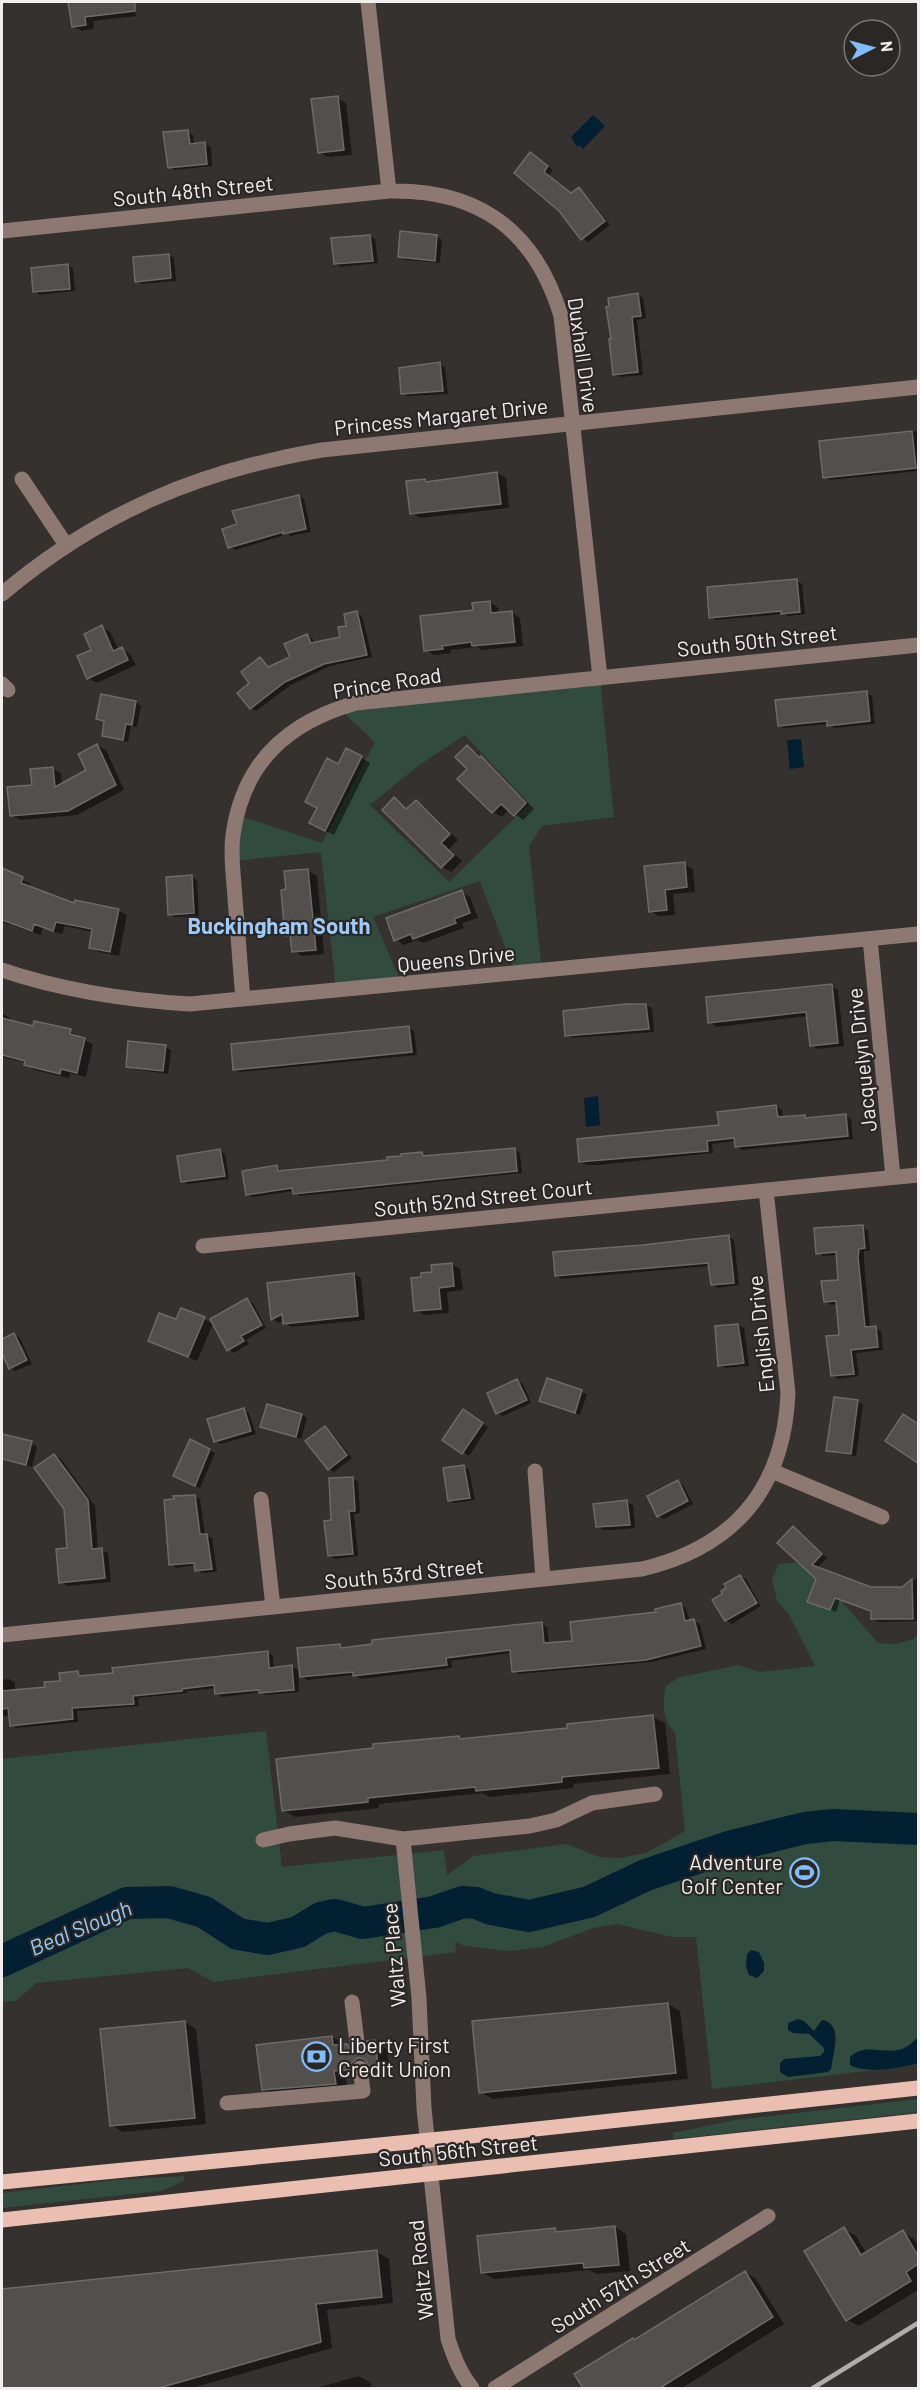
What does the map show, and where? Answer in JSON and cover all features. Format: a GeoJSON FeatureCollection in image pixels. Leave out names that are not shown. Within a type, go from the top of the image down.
{"type":"FeatureCollection","features":[{"type":"Feature","properties":{"kind":"main road","name":"South 56th Street"},"geometry":{"type":"LineString","coordinates":[[2,2182],[428,2141],[918,2088]]}},
{"type":"Feature","properties":{"kind":"main road","name":"South 56th Street"},"geometry":{"type":"LineString","coordinates":[[2,2220],[918,2121]]}},
{"type":"Feature","properties":{"kind":"street"},"geometry":{"type":"LineString","coordinates":[[368,2],[389,191]]}},
{"type":"Feature","properties":{"kind":"street","name":"South 48th Street"},"geometry":{"type":"LineString","coordinates":[[2,231],[389,191]]}},
{"type":"Feature","properties":{"kind":"street","name":"Duxhall Drive"},"geometry":{"type":"LineString","coordinates":[[389,191],[436,193],[463,201],[487,213],[509,228],[525,244],[545,274],[561,316],[600,678]]}},
{"type":"Feature","properties":{"kind":"street","name":"Princess Margaret Drive"},"geometry":{"type":"LineString","coordinates":[[2,594],[66,545],[114,517],[165,492],[218,473],[274,458],[322,450],[918,387]]}},
{"type":"Feature","properties":{"kind":"street"},"geometry":{"type":"LineString","coordinates":[[22,478],[66,545]]}},
{"type":"Feature","properties":{"kind":"street","name":"South 50th Street"},"geometry":{"type":"LineString","coordinates":[[600,678],[918,645]]}},
{"type":"Feature","properties":{"kind":"street","name":"Prince Road"},"geometry":{"type":"LineString","coordinates":[[243,999],[232,837],[246,789],[270,751],[290,733],[309,720],[356,703],[600,678]]}},
{"type":"Feature","properties":{"kind":"street","name":"Queens Drive"},"geometry":{"type":"LineString","coordinates":[[2,970],[33,981],[86,993],[138,1001],[190,1004],[918,934]]}},
{"type":"Feature","properties":{"kind":"street","name":"Jacquelyn Drive"},"geometry":{"type":"LineString","coordinates":[[870,939],[894,1177]]}},
{"type":"Feature","properties":{"kind":"street","name":"South 52nd Street Court"},"geometry":{"type":"LineString","coordinates":[[204,1246],[918,1175]]}},
{"type":"Feature","properties":{"kind":"street","name":"English Drive"},"geometry":{"type":"LineString","coordinates":[[766,1190],[788,1393],[787,1419],[781,1447],[772,1471]]}},
{"type":"Feature","properties":{"kind":"street"},"geometry":{"type":"LineString","coordinates":[[535,1471],[543,1580]]}},
{"type":"Feature","properties":{"kind":"street"},"geometry":{"type":"LineString","coordinates":[[772,1471],[882,1517]]}},
{"type":"Feature","properties":{"kind":"street","name":"South 53rd Street"},"geometry":{"type":"LineString","coordinates":[[2,1631],[273,1607],[642,1569],[671,1562],[696,1551],[720,1536],[758,1497],[772,1471]]}},
{"type":"Feature","properties":{"kind":"street"},"geometry":{"type":"LineString","coordinates":[[261,1499],[273,1607]]}},
{"type":"Feature","properties":{"kind":"street"},"geometry":{"type":"LineString","coordinates":[[263,1840],[335,1828],[403,1839],[541,1825],[592,1803],[655,1794]]}},
{"type":"Feature","properties":{"kind":"street","name":"Waltz Place"},"geometry":{"type":"LineString","coordinates":[[403,1839],[419,1998],[421,2064],[428,2141]]}},
{"type":"Feature","properties":{"kind":"street"},"geometry":{"type":"LineString","coordinates":[[352,2002],[357,2042]]}},
{"type":"Feature","properties":{"kind":"street"},"geometry":{"type":"LineString","coordinates":[[227,2103],[363,2091],[360,2068]]}},
{"type":"Feature","properties":{"kind":"street","name":"Waltz Road"},"geometry":{"type":"LineString","coordinates":[[428,2141],[448,2338],[454,2359],[464,2379],[472,2388]]}},
{"type":"Feature","properties":{"kind":"street","name":"South 57th Street"},"geometry":{"type":"LineString","coordinates":[[495,2388],[768,2216]]}},
{"type":"Feature","properties":{"kind":"green space"},"geometry":{"type":"Polygon","coordinates":[[[600,678],[614,817],[542,826],[529,846],[542,971],[515,973],[480,881],[373,917],[402,984],[336,990],[321,852],[232,861],[237,815],[322,843],[375,742],[338,708],[600,678]],[[465,735],[418,766],[370,805],[449,882],[529,804],[465,735]]]}},
{"type":"Feature","properties":{"kind":"green space"},"geometry":{"type":"Polygon","coordinates":[[[802,1562],[837,1596],[878,1643],[896,1644],[914,1639],[918,1634],[918,2065],[712,2089],[696,1937],[672,1937],[617,1924],[593,1928],[543,1947],[510,1951],[465,1946],[455,1942],[456,1952],[214,1982],[188,1968],[36,1983],[16,2001],[2,2002],[2,1759],[266,1731],[282,1867],[444,1850],[447,1875],[473,1856],[567,1844],[599,1857],[620,1858],[646,1853],[685,1831],[675,1733],[664,1711],[666,1686],[678,1678],[738,1665],[759,1672],[815,1666],[789,1615],[777,1601],[772,1579],[779,1564],[802,1562]]]}},
{"type":"Feature","properties":{"kind":"green space"},"geometry":{"type":"Polygon","coordinates":[[[918,2099],[918,2112],[912,2113],[673,2139],[673,2133],[735,2120],[918,2099]]]}},
{"type":"Feature","properties":{"kind":"green space"},"geometry":{"type":"Polygon","coordinates":[[[184,2176],[184,2181],[161,2191],[2,2208],[2,2193],[115,2180],[184,2176]]]}},
{"type":"Feature","properties":{"kind":"water"},"geometry":{"type":"Polygon","coordinates":[[[593,115],[605,126],[583,149],[579,145],[577,147],[571,137],[593,115]]]}},
{"type":"Feature","properties":{"kind":"water"},"geometry":{"type":"Polygon","coordinates":[[[801,739],[804,767],[790,769],[787,740],[801,739]]]}},
{"type":"Feature","properties":{"kind":"water"},"geometry":{"type":"Polygon","coordinates":[[[598,1096],[600,1125],[586,1127],[584,1098],[598,1096]]]}},
{"type":"Feature","properties":{"kind":"water"},"geometry":{"type":"Polygon","coordinates":[[[751,1950],[759,1952],[764,1963],[764,1971],[757,1978],[749,1975],[746,1967],[747,1954],[751,1950]]]}},
{"type":"Feature","properties":{"kind":"water"},"geometry":{"type":"Polygon","coordinates":[[[798,2019],[804,2021],[814,2031],[822,2020],[833,2027],[836,2040],[831,2069],[828,2072],[788,2077],[780,2072],[780,2063],[784,2059],[820,2056],[824,2052],[824,2048],[809,2034],[793,2033],[788,2030],[788,2023],[798,2019]]]}},
{"type":"Feature","properties":{"kind":"water"},"geometry":{"type":"Polygon","coordinates":[[[918,2037],[918,2064],[875,2070],[850,2065],[850,2057],[862,2050],[902,2049],[918,2037]]]}},
{"type":"Feature","properties":{"kind":"building"},"geometry":{"type":"Polygon","coordinates":[[[68,2],[135,2],[135,11],[85,17],[86,25],[72,27],[68,2]]]}},
{"type":"Feature","properties":{"kind":"building"},"geometry":{"type":"Polygon","coordinates":[[[338,96],[344,150],[318,153],[311,99],[338,96]]]}},
{"type":"Feature","properties":{"kind":"building"},"geometry":{"type":"Polygon","coordinates":[[[188,130],[190,144],[205,142],[207,164],[168,168],[163,132],[188,130]]]}},
{"type":"Feature","properties":{"kind":"building"},"geometry":{"type":"Polygon","coordinates":[[[530,152],[548,166],[544,172],[571,193],[579,187],[605,221],[581,240],[559,211],[514,173],[530,152]]]}},
{"type":"Feature","properties":{"kind":"building"},"geometry":{"type":"Polygon","coordinates":[[[400,231],[437,235],[435,261],[398,257],[400,231]]]}},
{"type":"Feature","properties":{"kind":"building"},"geometry":{"type":"Polygon","coordinates":[[[370,235],[373,261],[334,264],[331,238],[370,235]]]}},
{"type":"Feature","properties":{"kind":"building"},"geometry":{"type":"Polygon","coordinates":[[[169,254],[171,278],[135,282],[133,257],[169,254]]]}},
{"type":"Feature","properties":{"kind":"building"},"geometry":{"type":"Polygon","coordinates":[[[68,264],[70,289],[33,292],[31,268],[68,264]]]}},
{"type":"Feature","properties":{"kind":"building"},"geometry":{"type":"Polygon","coordinates":[[[638,293],[641,316],[632,317],[638,372],[613,375],[606,307],[609,306],[608,298],[638,293]]]}},
{"type":"Feature","properties":{"kind":"building"},"geometry":{"type":"Polygon","coordinates":[[[440,362],[443,391],[401,394],[399,368],[440,362]]]}},
{"type":"Feature","properties":{"kind":"building"},"geometry":{"type":"Polygon","coordinates":[[[912,431],[916,468],[823,478],[819,441],[912,431]]]}},
{"type":"Feature","properties":{"kind":"building"},"geometry":{"type":"Polygon","coordinates":[[[497,472],[501,504],[410,514],[406,481],[425,479],[426,482],[497,472]]]}},
{"type":"Feature","properties":{"kind":"building"},"geometry":{"type":"Polygon","coordinates":[[[299,495],[306,529],[283,534],[283,532],[228,548],[222,529],[237,524],[232,511],[299,495]]]}},
{"type":"Feature","properties":{"kind":"building"},"geometry":{"type":"Polygon","coordinates":[[[797,579],[800,612],[781,614],[781,611],[709,618],[707,587],[797,579]]]}},
{"type":"Feature","properties":{"kind":"building"},"geometry":{"type":"Polygon","coordinates":[[[490,601],[491,613],[512,611],[515,642],[472,646],[471,642],[424,651],[420,616],[473,610],[472,603],[490,601]]]}},
{"type":"Feature","properties":{"kind":"building"},"geometry":{"type":"Polygon","coordinates":[[[357,611],[367,655],[324,664],[285,682],[250,709],[237,693],[249,683],[241,672],[260,657],[268,667],[290,657],[284,644],[307,634],[311,643],[340,637],[338,627],[346,626],[344,614],[357,611]]]}},
{"type":"Feature","properties":{"kind":"building"},"geometry":{"type":"Polygon","coordinates":[[[102,625],[113,651],[122,647],[128,660],[87,679],[77,656],[91,650],[84,634],[102,625]]]}},
{"type":"Feature","properties":{"kind":"building"},"geometry":{"type":"Polygon","coordinates":[[[867,691],[870,721],[827,726],[827,721],[778,726],[775,700],[867,691]]]}},
{"type":"Feature","properties":{"kind":"building"},"geometry":{"type":"Polygon","coordinates":[[[101,694],[136,701],[132,725],[126,724],[123,740],[102,736],[104,721],[96,719],[101,694]]]}},
{"type":"Feature","properties":{"kind":"building"},"geometry":{"type":"Polygon","coordinates":[[[97,744],[116,785],[68,811],[10,816],[7,787],[32,785],[30,769],[53,767],[55,787],[86,770],[78,754],[97,744]]]}},
{"type":"Feature","properties":{"kind":"building"},"geometry":{"type":"Polygon","coordinates":[[[467,745],[479,757],[481,756],[526,803],[514,816],[501,804],[492,813],[457,779],[467,769],[455,757],[467,745]]]}},
{"type":"Feature","properties":{"kind":"building"},"geometry":{"type":"Polygon","coordinates":[[[346,748],[362,756],[325,831],[309,823],[317,808],[305,802],[327,758],[338,764],[346,748]]]}},
{"type":"Feature","properties":{"kind":"building"},"geometry":{"type":"Polygon","coordinates":[[[394,797],[406,809],[416,800],[450,834],[441,843],[454,855],[441,868],[382,810],[394,797]]]}},
{"type":"Feature","properties":{"kind":"building"},"geometry":{"type":"Polygon","coordinates":[[[685,862],[687,887],[665,890],[667,910],[649,912],[644,866],[685,862]]]}},
{"type":"Feature","properties":{"kind":"building"},"geometry":{"type":"Polygon","coordinates":[[[2,868],[23,877],[21,883],[74,903],[75,900],[119,909],[110,952],[89,948],[92,929],[56,922],[53,931],[34,924],[32,931],[2,920],[2,868]]]}},
{"type":"Feature","properties":{"kind":"building"},"geometry":{"type":"Polygon","coordinates":[[[308,869],[316,950],[292,952],[290,935],[285,936],[281,890],[286,889],[284,871],[308,869]]]}},
{"type":"Feature","properties":{"kind":"building"},"geometry":{"type":"Polygon","coordinates":[[[192,875],[194,913],[168,915],[166,877],[192,875]]]}},
{"type":"Feature","properties":{"kind":"building"},"geometry":{"type":"Polygon","coordinates":[[[462,890],[470,913],[454,919],[456,923],[413,939],[411,934],[394,941],[386,918],[462,890]]]}},
{"type":"Feature","properties":{"kind":"building"},"geometry":{"type":"Polygon","coordinates":[[[832,984],[838,1043],[810,1046],[806,1012],[708,1023],[706,997],[832,984]]]}},
{"type":"Feature","properties":{"kind":"building"},"geometry":{"type":"Polygon","coordinates":[[[646,1004],[649,1029],[565,1036],[563,1011],[646,1004]]]}},
{"type":"Feature","properties":{"kind":"building"},"geometry":{"type":"Polygon","coordinates":[[[2,1018],[33,1026],[34,1021],[71,1029],[70,1034],[85,1038],[77,1073],[61,1069],[60,1074],[24,1065],[25,1061],[2,1055],[2,1018]]]}},
{"type":"Feature","properties":{"kind":"building"},"geometry":{"type":"Polygon","coordinates":[[[409,1026],[412,1052],[233,1070],[231,1044],[409,1026]]]}},
{"type":"Feature","properties":{"kind":"building"},"geometry":{"type":"Polygon","coordinates":[[[128,1041],[166,1045],[163,1071],[126,1067],[128,1041]]]}},
{"type":"Feature","properties":{"kind":"building"},"geometry":{"type":"Polygon","coordinates":[[[776,1105],[778,1117],[805,1115],[805,1118],[846,1114],[848,1136],[735,1147],[734,1138],[707,1141],[708,1151],[579,1162],[577,1139],[719,1125],[717,1112],[776,1105]]]}},
{"type":"Feature","properties":{"kind":"building"},"geometry":{"type":"Polygon","coordinates":[[[515,1148],[517,1171],[293,1194],[292,1188],[246,1195],[242,1171],[277,1165],[278,1171],[387,1160],[387,1157],[422,1152],[423,1156],[515,1148]]]}},
{"type":"Feature","properties":{"kind":"building"},"geometry":{"type":"Polygon","coordinates":[[[220,1149],[225,1176],[181,1182],[177,1156],[220,1149]]]}},
{"type":"Feature","properties":{"kind":"building"},"geometry":{"type":"Polygon","coordinates":[[[863,1225],[865,1248],[859,1249],[858,1257],[865,1327],[876,1326],[878,1347],[851,1350],[854,1374],[831,1376],[826,1336],[839,1335],[836,1301],[824,1302],[821,1281],[838,1280],[836,1252],[816,1254],[814,1228],[863,1225]]]}},
{"type":"Feature","properties":{"kind":"building"},"geometry":{"type":"Polygon","coordinates":[[[729,1235],[734,1283],[711,1285],[708,1263],[555,1276],[553,1252],[729,1235]]]}},
{"type":"Feature","properties":{"kind":"building"},"geometry":{"type":"Polygon","coordinates":[[[452,1263],[454,1286],[439,1288],[441,1309],[414,1311],[411,1278],[421,1277],[421,1273],[432,1272],[431,1265],[452,1263]]]}},
{"type":"Feature","properties":{"kind":"building"},"geometry":{"type":"Polygon","coordinates":[[[354,1273],[358,1316],[283,1324],[282,1314],[271,1320],[267,1283],[354,1273]]]}},
{"type":"Feature","properties":{"kind":"building"},"geometry":{"type":"Polygon","coordinates":[[[247,1298],[262,1325],[241,1336],[244,1341],[227,1351],[210,1319],[247,1298]]]}},
{"type":"Feature","properties":{"kind":"building"},"geometry":{"type":"Polygon","coordinates":[[[181,1308],[205,1317],[188,1357],[148,1341],[159,1313],[176,1319],[181,1308]]]}},
{"type":"Feature","properties":{"kind":"building"},"geometry":{"type":"Polygon","coordinates":[[[738,1324],[744,1363],[718,1366],[715,1326],[738,1324]]]}},
{"type":"Feature","properties":{"kind":"building"},"geometry":{"type":"Polygon","coordinates":[[[14,1333],[27,1360],[9,1369],[2,1353],[2,1339],[14,1333]]]}},
{"type":"Feature","properties":{"kind":"building"},"geometry":{"type":"Polygon","coordinates":[[[547,1378],[582,1390],[575,1413],[539,1401],[547,1378]]]}},
{"type":"Feature","properties":{"kind":"building"},"geometry":{"type":"Polygon","coordinates":[[[517,1379],[527,1400],[496,1414],[487,1393],[517,1379]]]}},
{"type":"Feature","properties":{"kind":"building"},"geometry":{"type":"Polygon","coordinates":[[[834,1397],[858,1400],[851,1454],[826,1451],[834,1397]]]}},
{"type":"Feature","properties":{"kind":"building"},"geometry":{"type":"Polygon","coordinates":[[[267,1404],[302,1414],[296,1437],[260,1427],[267,1404]]]}},
{"type":"Feature","properties":{"kind":"building"},"geometry":{"type":"Polygon","coordinates":[[[244,1408],[251,1431],[214,1442],[207,1419],[244,1408]]]}},
{"type":"Feature","properties":{"kind":"building"},"geometry":{"type":"Polygon","coordinates":[[[463,1409],[483,1423],[462,1454],[442,1440],[463,1409]]]}},
{"type":"Feature","properties":{"kind":"building"},"geometry":{"type":"Polygon","coordinates":[[[903,1414],[918,1424],[918,1463],[885,1441],[903,1414]]]}},
{"type":"Feature","properties":{"kind":"building"},"geometry":{"type":"Polygon","coordinates":[[[325,1426],[347,1455],[328,1470],[305,1441],[325,1426]]]}},
{"type":"Feature","properties":{"kind":"building"},"geometry":{"type":"Polygon","coordinates":[[[2,1434],[32,1441],[26,1465],[2,1459],[2,1434]]]}},
{"type":"Feature","properties":{"kind":"building"},"geometry":{"type":"Polygon","coordinates":[[[190,1439],[210,1449],[195,1486],[173,1476],[190,1439]]]}},
{"type":"Feature","properties":{"kind":"building"},"geometry":{"type":"Polygon","coordinates":[[[54,1454],[88,1500],[92,1549],[102,1548],[105,1578],[59,1583],[56,1549],[67,1548],[64,1509],[34,1468],[54,1454]]]}},
{"type":"Feature","properties":{"kind":"building"},"geometry":{"type":"Polygon","coordinates":[[[464,1465],[470,1498],[448,1501],[443,1468],[464,1465]]]}},
{"type":"Feature","properties":{"kind":"building"},"geometry":{"type":"Polygon","coordinates":[[[353,1477],[355,1511],[349,1511],[353,1554],[328,1556],[324,1521],[331,1520],[329,1478],[353,1477]]]}},
{"type":"Feature","properties":{"kind":"building"},"geometry":{"type":"Polygon","coordinates":[[[678,1480],[688,1501],[657,1517],[647,1496],[678,1480]]]}},
{"type":"Feature","properties":{"kind":"building"},"geometry":{"type":"Polygon","coordinates":[[[195,1495],[200,1534],[207,1534],[212,1569],[195,1571],[194,1563],[169,1565],[164,1500],[174,1499],[173,1496],[195,1495]]]}},
{"type":"Feature","properties":{"kind":"building"},"geometry":{"type":"Polygon","coordinates":[[[627,1500],[630,1525],[596,1527],[593,1504],[627,1500]]]}},
{"type":"Feature","properties":{"kind":"building"},"geometry":{"type":"Polygon","coordinates":[[[793,1526],[822,1554],[812,1565],[871,1587],[902,1587],[912,1579],[913,1619],[871,1619],[871,1611],[835,1598],[830,1610],[807,1602],[816,1579],[777,1543],[793,1526]]]}},
{"type":"Feature","properties":{"kind":"building"},"geometry":{"type":"Polygon","coordinates":[[[740,1575],[757,1603],[725,1621],[712,1600],[722,1594],[721,1591],[726,1588],[724,1584],[740,1575]]]}},
{"type":"Feature","properties":{"kind":"building"},"geometry":{"type":"Polygon","coordinates":[[[681,1603],[685,1621],[694,1619],[701,1646],[646,1660],[512,1672],[510,1650],[446,1658],[447,1665],[353,1676],[353,1672],[300,1677],[297,1648],[340,1644],[341,1648],[372,1644],[372,1640],[542,1622],[544,1643],[572,1641],[570,1622],[656,1612],[655,1609],[681,1603]]]}},
{"type":"Feature","properties":{"kind":"building"},"geometry":{"type":"Polygon","coordinates":[[[268,1651],[269,1668],[292,1665],[294,1690],[215,1694],[214,1685],[182,1689],[182,1691],[133,1696],[134,1704],[72,1708],[73,1719],[10,1726],[8,1708],[2,1709],[2,1691],[45,1687],[44,1682],[60,1681],[59,1673],[78,1671],[79,1676],[113,1673],[112,1668],[268,1651]]]}},
{"type":"Feature","properties":{"kind":"building"},"geometry":{"type":"Polygon","coordinates":[[[653,1715],[659,1768],[562,1777],[562,1782],[476,1791],[475,1787],[368,1798],[368,1802],[282,1811],[276,1759],[373,1748],[373,1744],[459,1736],[460,1739],[567,1728],[567,1724],[653,1715]]]}},
{"type":"Feature","properties":{"kind":"building"},"geometry":{"type":"Polygon","coordinates":[[[668,2003],[676,2073],[479,2093],[472,2021],[668,2003]]]}},
{"type":"Feature","properties":{"kind":"building"},"geometry":{"type":"Polygon","coordinates":[[[185,2021],[195,2118],[110,2126],[100,2029],[185,2021]]]}},
{"type":"Feature","properties":{"kind":"building","name":"Liberty First Credit Union"},"geometry":{"type":"Polygon","coordinates":[[[332,2036],[333,2045],[347,2044],[358,2052],[363,2049],[367,2041],[375,2040],[378,2066],[370,2067],[364,2059],[358,2058],[351,2064],[350,2070],[334,2071],[336,2084],[262,2090],[256,2045],[332,2036]]]}},
{"type":"Feature","properties":{"kind":"building"},"geometry":{"type":"Polygon","coordinates":[[[615,2226],[619,2265],[584,2268],[583,2263],[481,2273],[477,2236],[555,2228],[556,2232],[615,2226]]]}},
{"type":"Feature","properties":{"kind":"building"},"geometry":{"type":"Polygon","coordinates":[[[844,2227],[861,2255],[903,2230],[918,2256],[918,2264],[906,2272],[911,2281],[846,2321],[804,2251],[844,2227]]]}},
{"type":"Feature","properties":{"kind":"building"},"geometry":{"type":"Polygon","coordinates":[[[377,2250],[382,2297],[316,2304],[321,2342],[159,2388],[2,2388],[2,2289],[377,2250]]]}},
{"type":"Feature","properties":{"kind":"building"},"geometry":{"type":"Polygon","coordinates":[[[745,2271],[773,2317],[660,2388],[583,2388],[574,2374],[633,2338],[634,2340],[745,2271]]]}},
{"type":"Feature","properties":{"kind":"waterway","name":"Beal Slough"},"geometry":{"type":"LineString","coordinates":[[2,1961],[127,1903],[169,1902],[204,1912],[238,1934],[268,1939],[298,1932],[321,1918],[335,1915],[363,1923],[434,1912],[463,1902],[529,1916],[589,1902],[646,1875],[732,1846],[805,1828],[833,1825],[918,1829]]}},
{"type":"Feature","properties":{"kind":"tunnel"},"geometry":{"type":"LineString","coordinates":[[357,2042],[360,2068]]}},
{"type":"Feature","properties":{"kind":"railway"},"geometry":{"type":"LineString","coordinates":[[813,2388],[918,2323]]}},
{"type":"Feature","properties":{"kind":"place","name":"Adventure Golf Center"},"geometry":{"type":"Point","coordinates":[804,1873]}},
{"type":"Feature","properties":{"kind":"place","name":"Liberty First Credit Union"},"geometry":{"type":"Point","coordinates":[317,2056]}},
{"type":"Feature","properties":{"kind":"district","name":"Buckingham South"},"geometry":{"type":"Point","coordinates":[279,925]}}]}
